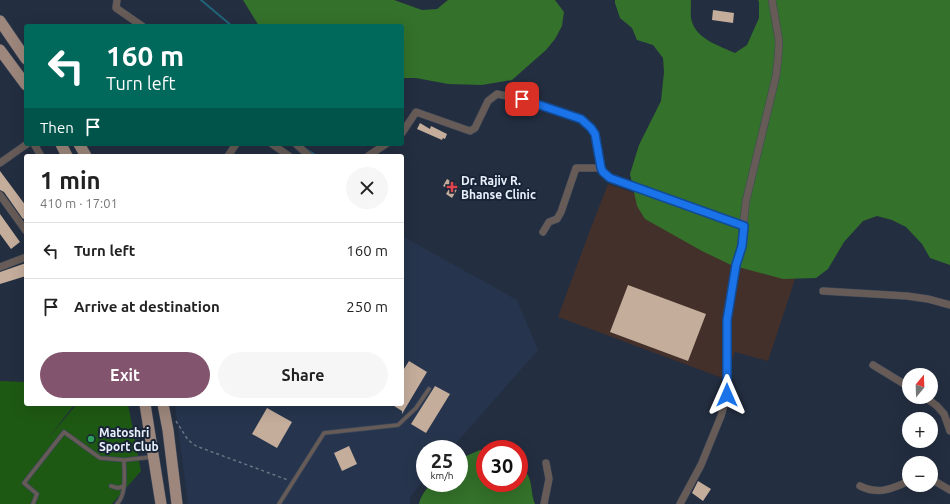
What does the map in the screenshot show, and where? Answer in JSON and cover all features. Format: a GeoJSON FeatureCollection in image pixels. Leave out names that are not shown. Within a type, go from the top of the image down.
{"type":"FeatureCollection","features":[{"type":"Feature","properties":{"kind":"main road"},"geometry":{"type":"LineString","coordinates":[[0,21],[24,56]]}},
{"type":"Feature","properties":{"kind":"main road"},"geometry":{"type":"LineString","coordinates":[[0,50],[24,82]]}},
{"type":"Feature","properties":{"kind":"main road"},"geometry":{"type":"LineString","coordinates":[[144,406],[161,504]]}},
{"type":"Feature","properties":{"kind":"main road"},"geometry":{"type":"LineString","coordinates":[[163,406],[178,504]]}},
{"type":"Feature","properties":{"kind":"street"},"geometry":{"type":"LineString","coordinates":[[117,0],[116,8],[139,24]]}},
{"type":"Feature","properties":{"kind":"street"},"geometry":{"type":"LineString","coordinates":[[680,504],[701,466],[721,416],[727,395],[727,320],[736,265],[742,246],[746,201],[776,76],[778,59],[778,41],[772,0]]}},
{"type":"Feature","properties":{"kind":"street"},"geometry":{"type":"LineString","coordinates":[[404,130],[416,112],[470,131],[475,128],[488,100],[497,94],[522,99],[581,119],[595,134],[601,168],[610,178],[744,226]]}},
{"type":"Feature","properties":{"kind":"street"},"geometry":{"type":"LineString","coordinates":[[0,163],[24,146]]}},
{"type":"Feature","properties":{"kind":"street"},"geometry":{"type":"LineString","coordinates":[[275,146],[287,154]]}},
{"type":"Feature","properties":{"kind":"street"},"geometry":{"type":"LineString","coordinates":[[298,146],[307,154]]}},
{"type":"Feature","properties":{"kind":"street"},"geometry":{"type":"LineString","coordinates":[[371,154],[383,146]]}},
{"type":"Feature","properties":{"kind":"street"},"geometry":{"type":"LineString","coordinates":[[543,232],[549,222],[557,219],[561,212],[576,168],[601,168]]}},
{"type":"Feature","properties":{"kind":"street"},"geometry":{"type":"LineString","coordinates":[[0,195],[24,228]]}},
{"type":"Feature","properties":{"kind":"street"},"geometry":{"type":"LineString","coordinates":[[0,267],[24,258]]}},
{"type":"Feature","properties":{"kind":"street"},"geometry":{"type":"LineString","coordinates":[[822,291],[907,296],[928,299],[950,305]]}},
{"type":"Feature","properties":{"kind":"street"},"geometry":{"type":"LineString","coordinates":[[873,366],[902,383]]}},
{"type":"Feature","properties":{"kind":"street"},"geometry":{"type":"LineString","coordinates":[[934,404],[944,414],[950,431]]}},
{"type":"Feature","properties":{"kind":"street"},"geometry":{"type":"LineString","coordinates":[[544,504],[549,479],[546,463]]}},
{"type":"Feature","properties":{"kind":"street"},"geometry":{"type":"LineString","coordinates":[[860,486],[871,491],[881,491],[902,484]]}},
{"type":"Feature","properties":{"kind":"street"},"geometry":{"type":"LineString","coordinates":[[938,484],[950,490]]}},
{"type":"Feature","properties":{"kind":"lane"},"geometry":{"type":"LineString","coordinates":[[279,504],[324,434],[398,425],[416,408],[429,389]]}},
{"type":"Feature","properties":{"kind":"lane"},"geometry":{"type":"LineString","coordinates":[[33,504],[37,494],[24,483],[64,432],[100,458],[124,460],[153,457]]}},
{"type":"Feature","properties":{"kind":"lane"},"geometry":{"type":"LineString","coordinates":[[117,504],[120,501],[124,486],[124,460]]}},
{"type":"Feature","properties":{"kind":"lane"},"geometry":{"type":"LineString","coordinates":[[111,486],[118,488],[124,486]]}},
{"type":"Feature","properties":{"kind":"path"},"geometry":{"type":"LineString","coordinates":[[175,419],[188,440],[196,446],[293,482]]}},
{"type":"Feature","properties":{"kind":"shaded area"},"geometry":{"type":"Polygon","coordinates":[[[608,184],[804,252],[768,361],[735,352],[725,379],[558,317],[608,184]]]}},
{"type":"Feature","properties":{"kind":"shaded area"},"geometry":{"type":"Polygon","coordinates":[[[404,237],[517,300],[538,350],[459,440],[416,440],[416,490],[410,497],[410,504],[188,504],[175,406],[404,406],[404,237]]]}},
{"type":"Feature","properties":{"kind":"green space"},"geometry":{"type":"Polygon","coordinates":[[[243,0],[394,0],[422,10],[437,9],[448,0],[555,0],[564,12],[562,26],[555,39],[546,50],[512,80],[482,85],[448,84],[416,78],[404,78],[404,24],[258,24],[243,0]]]}},
{"type":"Feature","properties":{"kind":"green space"},"geometry":{"type":"Polygon","coordinates":[[[615,0],[691,0],[691,20],[699,33],[710,42],[735,53],[747,45],[759,18],[758,0],[950,0],[950,265],[930,258],[922,244],[906,227],[892,220],[877,216],[863,221],[844,242],[828,269],[816,278],[783,279],[731,265],[702,251],[645,219],[637,206],[630,174],[639,145],[661,101],[664,72],[663,58],[653,45],[637,40],[632,28],[620,18],[615,0]]]}},
{"type":"Feature","properties":{"kind":"green space","name":"Matoshri Sport Club"},"geometry":{"type":"Polygon","coordinates":[[[0,381],[24,382],[24,406],[73,406],[47,440],[75,406],[128,406],[141,471],[112,504],[0,504],[0,381]]]}},
{"type":"Feature","properties":{"kind":"green space"},"geometry":{"type":"Polygon","coordinates":[[[476,452],[476,492],[528,492],[528,476],[535,504],[419,504],[424,492],[468,492],[468,455],[476,452]]]}},
{"type":"Feature","properties":{"kind":"building"},"geometry":{"type":"Polygon","coordinates":[[[713,10],[734,13],[733,23],[712,20],[713,10]]]}},
{"type":"Feature","properties":{"kind":"building"},"geometry":{"type":"Polygon","coordinates":[[[420,123],[430,129],[431,126],[447,134],[445,139],[443,138],[442,140],[417,129],[420,123]]]}},
{"type":"Feature","properties":{"kind":"building"},"geometry":{"type":"Polygon","coordinates":[[[0,171],[24,203],[24,218],[4,192],[0,190],[0,171]]]}},
{"type":"Feature","properties":{"kind":"building"},"geometry":{"type":"Polygon","coordinates":[[[447,179],[459,186],[452,198],[446,194],[449,189],[443,186],[447,179]]]}},
{"type":"Feature","properties":{"kind":"building"},"geometry":{"type":"Polygon","coordinates":[[[0,214],[20,242],[11,249],[0,234],[0,214]]]}},
{"type":"Feature","properties":{"kind":"building"},"geometry":{"type":"Polygon","coordinates":[[[24,264],[24,277],[0,284],[0,272],[24,264]]]}},
{"type":"Feature","properties":{"kind":"building"},"geometry":{"type":"Polygon","coordinates":[[[628,285],[706,314],[688,361],[610,332],[628,285]]]}},
{"type":"Feature","properties":{"kind":"building"},"geometry":{"type":"Polygon","coordinates":[[[409,361],[427,372],[402,414],[402,411],[394,406],[404,406],[404,369],[409,361]]]}},
{"type":"Feature","properties":{"kind":"building"},"geometry":{"type":"Polygon","coordinates":[[[435,386],[450,394],[426,433],[411,424],[435,386]]]}},
{"type":"Feature","properties":{"kind":"building"},"geometry":{"type":"Polygon","coordinates":[[[267,408],[292,422],[277,448],[252,434],[267,408]]]}},
{"type":"Feature","properties":{"kind":"building"},"geometry":{"type":"Polygon","coordinates":[[[349,446],[357,464],[342,471],[334,453],[349,446]]]}},
{"type":"Feature","properties":{"kind":"building"},"geometry":{"type":"Polygon","coordinates":[[[698,481],[711,489],[703,501],[692,493],[698,481]]]}},
{"type":"Feature","properties":{"kind":"waterway"},"geometry":{"type":"LineString","coordinates":[[201,0],[230,24]]}},
{"type":"Feature","properties":{"kind":"waterway"},"geometry":{"type":"LineString","coordinates":[[306,149],[314,154]]}},
{"type":"Feature","properties":{"kind":"place","name":"Dr. Rajiv R. Bhanse Clinic"},"geometry":{"type":"Point","coordinates":[452,187]}},
{"type":"Feature","properties":{"kind":"place","name":"Matoshri Sport Club"},"geometry":{"type":"Point","coordinates":[91,439]}},
{"type":"Feature","properties":{"kind":"route"},"geometry":{"type":"LineString","coordinates":[[522,99],[581,119],[595,134],[601,168],[610,178],[744,226],[742,246],[736,265],[727,320],[727,395]]}}]}
